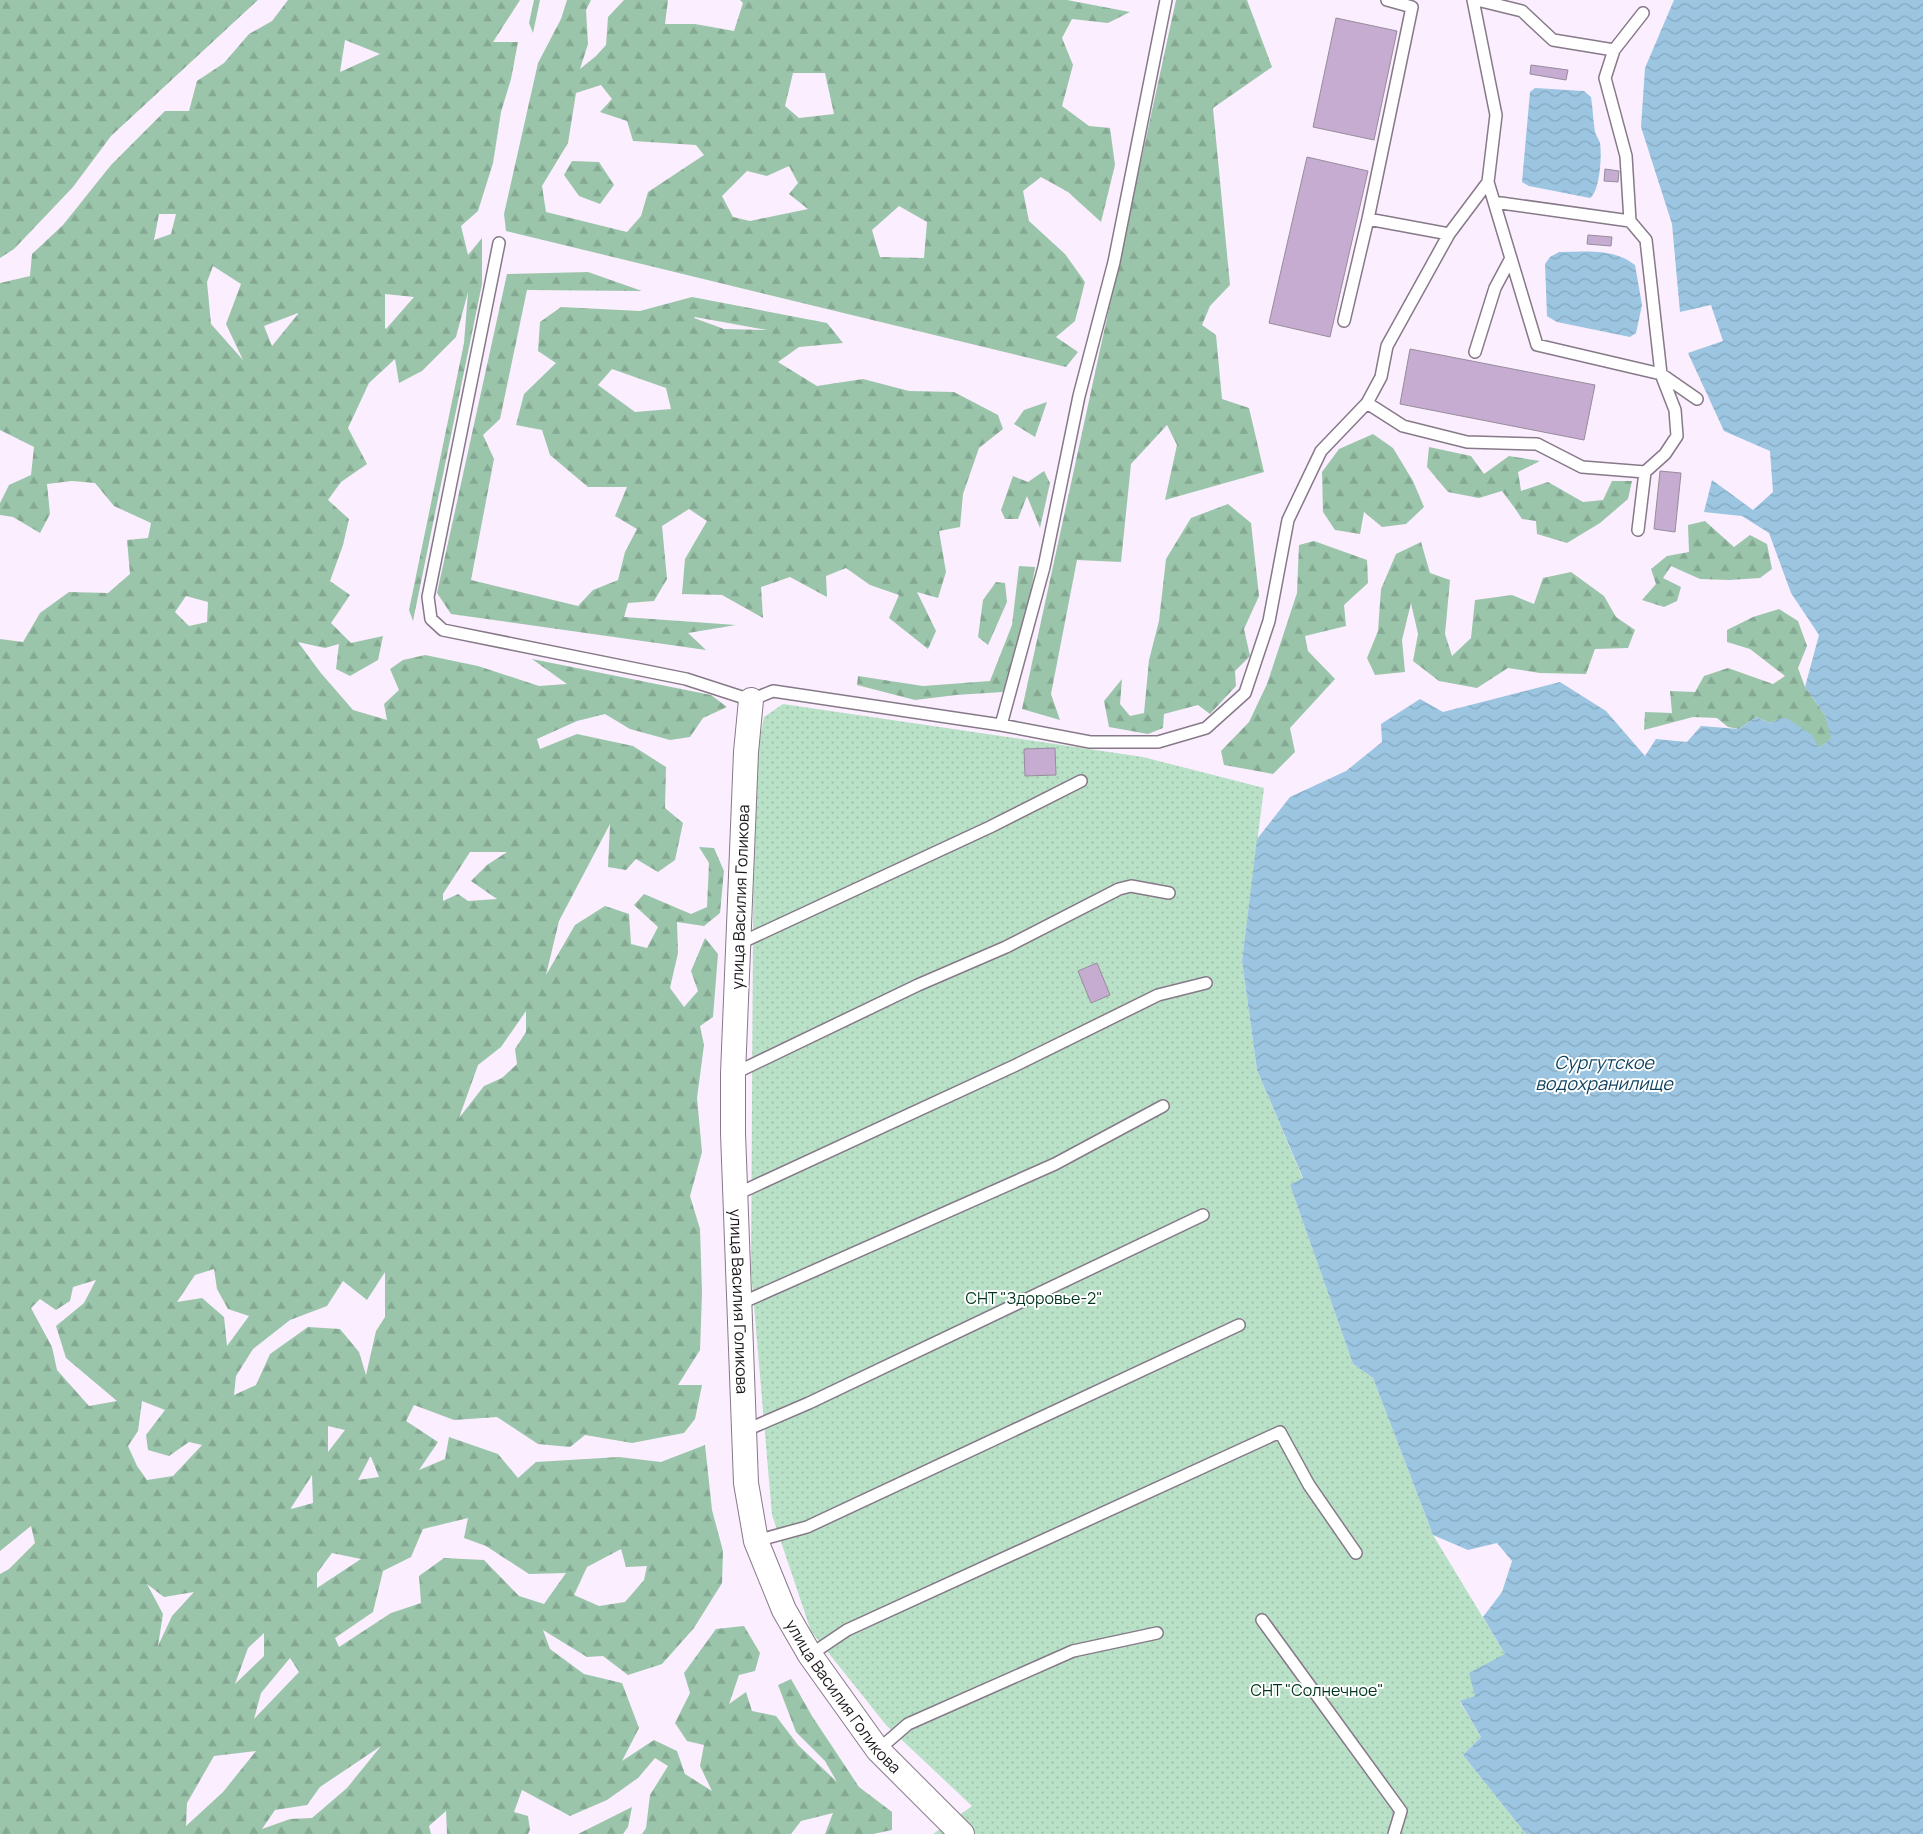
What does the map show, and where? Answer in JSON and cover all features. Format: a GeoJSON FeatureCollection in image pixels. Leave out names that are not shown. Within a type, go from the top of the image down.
{"type":"FeatureCollection","features":[{"type":"Feature","properties":{"kind":"street","name":"улица Василия Голикова"},"geometry":{"type":"LineString","coordinates":[[751,700],[746,752],[733,1074],[735,1195],[746,1483],[756,1541],[784,1610],[810,1655],[878,1750],[962,1834]]}},
{"type":"Feature","properties":{"kind":"lane"},"geometry":{"type":"LineString","coordinates":[[1001,725],[1044,567],[1079,396],[1114,262],[1166,0]]}},
{"type":"Feature","properties":{"kind":"lane"},"geometry":{"type":"LineString","coordinates":[[1344,321],[1368,220],[1412,7],[1386,0]]}},
{"type":"Feature","properties":{"kind":"lane"},"geometry":{"type":"LineString","coordinates":[[1473,0],[1496,115],[1488,182],[1537,345],[1661,374],[1697,399]]}},
{"type":"Feature","properties":{"kind":"lane"},"geometry":{"type":"LineString","coordinates":[[1478,0],[1522,11],[1553,40],[1614,50]]}},
{"type":"Feature","properties":{"kind":"lane"},"geometry":{"type":"LineString","coordinates":[[1638,530],[1645,472],[1665,454],[1677,436],[1675,410],[1661,374],[1646,240],[1630,221],[1626,156],[1604,78],[1614,50],[1643,13]]}},
{"type":"Feature","properties":{"kind":"lane"},"geometry":{"type":"LineString","coordinates":[[499,243],[428,597],[431,619],[443,630],[686,679],[751,700],[773,691],[1001,725],[1090,742],[1158,742],[1206,728],[1245,693],[1269,621],[1288,520],[1320,450],[1367,403],[1380,376],[1387,346],[1449,234],[1488,182]]}},
{"type":"Feature","properties":{"kind":"lane"},"geometry":{"type":"LineString","coordinates":[[1494,202],[1630,221]]}},
{"type":"Feature","properties":{"kind":"lane"},"geometry":{"type":"LineString","coordinates":[[1368,220],[1449,234]]}},
{"type":"Feature","properties":{"kind":"lane"},"geometry":{"type":"LineString","coordinates":[[1475,352],[1495,288],[1511,258]]}},
{"type":"Feature","properties":{"kind":"lane"},"geometry":{"type":"LineString","coordinates":[[1367,403],[1403,426],[1467,442],[1537,444],[1582,468],[1645,472]]}},
{"type":"Feature","properties":{"kind":"lane"},"geometry":{"type":"LineString","coordinates":[[738,944],[990,827],[1081,781]]}},
{"type":"Feature","properties":{"kind":"lane"},"geometry":{"type":"LineString","coordinates":[[733,1074],[918,985],[1006,947],[1119,889],[1131,886],[1169,894]]}},
{"type":"Feature","properties":{"kind":"lane"},"geometry":{"type":"LineString","coordinates":[[735,1195],[1016,1065],[1158,995],[1206,983]]}},
{"type":"Feature","properties":{"kind":"lane"},"geometry":{"type":"LineString","coordinates":[[739,1304],[1055,1164],[1163,1106]]}},
{"type":"Feature","properties":{"kind":"lane"},"geometry":{"type":"LineString","coordinates":[[744,1431],[809,1403],[1203,1215]]}},
{"type":"Feature","properties":{"kind":"lane"},"geometry":{"type":"LineString","coordinates":[[756,1541],[807,1527],[1239,1325]]}},
{"type":"Feature","properties":{"kind":"lane"},"geometry":{"type":"LineString","coordinates":[[810,1655],[847,1630],[1280,1432],[1309,1484],[1356,1553]]}},
{"type":"Feature","properties":{"kind":"lane"},"geometry":{"type":"LineString","coordinates":[[1262,1620],[1401,1811],[1394,1834]]}},
{"type":"Feature","properties":{"kind":"lane"},"geometry":{"type":"LineString","coordinates":[[878,1750],[908,1724],[1073,1651],[1157,1633]]}},
{"type":"Feature","properties":{"kind":"green space"},"geometry":{"type":"Polygon","coordinates":[[[0,0],[258,0],[111,136],[73,187],[14,249],[0,258],[0,0]]]}},
{"type":"Feature","properties":{"kind":"green space"},"geometry":{"type":"Polygon","coordinates":[[[288,0],[520,0],[493,42],[518,42],[511,79],[501,112],[493,163],[478,211],[461,226],[468,255],[482,238],[482,284],[413,621],[409,610],[464,343],[468,292],[456,337],[422,371],[399,383],[395,359],[369,383],[348,428],[367,464],[341,482],[328,500],[349,519],[343,545],[330,581],[350,595],[331,623],[351,643],[383,636],[378,660],[350,676],[336,669],[339,644],[325,648],[298,642],[320,672],[353,710],[387,720],[384,704],[399,690],[390,669],[403,660],[425,655],[478,666],[539,686],[567,684],[532,659],[711,695],[727,707],[703,718],[690,737],[670,740],[630,729],[605,714],[577,721],[537,739],[540,749],[577,734],[633,746],[666,767],[665,808],[683,823],[675,860],[658,872],[636,859],[626,870],[608,867],[610,824],[559,921],[546,975],[575,925],[605,906],[629,914],[631,944],[647,948],[658,927],[634,905],[644,894],[691,914],[707,907],[709,863],[699,847],[714,848],[724,871],[720,913],[704,926],[677,922],[678,953],[670,988],[684,1007],[698,991],[691,971],[705,938],[718,954],[713,1017],[700,1026],[704,1045],[697,1098],[702,1152],[690,1196],[700,1229],[702,1293],[700,1350],[678,1385],[702,1385],[695,1419],[684,1433],[632,1443],[585,1435],[570,1447],[538,1444],[497,1417],[454,1420],[414,1405],[406,1421],[438,1442],[419,1470],[445,1459],[449,1437],[498,1454],[518,1478],[536,1462],[619,1457],[661,1462],[705,1445],[712,1510],[723,1551],[722,1583],[694,1628],[662,1664],[628,1675],[603,1656],[587,1657],[543,1630],[550,1649],[584,1674],[622,1683],[639,1728],[622,1761],[654,1740],[677,1751],[685,1774],[712,1791],[700,1766],[704,1745],[687,1741],[675,1723],[690,1693],[684,1673],[716,1629],[744,1626],[760,1653],[755,1671],[739,1675],[729,1704],[746,1692],[752,1711],[776,1716],[798,1745],[837,1782],[825,1761],[796,1732],[778,1685],[791,1679],[812,1716],[859,1787],[892,1812],[892,1830],[873,1834],[825,1834],[833,1813],[801,1821],[791,1834],[642,1834],[646,1828],[650,1795],[668,1766],[655,1758],[638,1778],[607,1800],[570,1816],[522,1790],[514,1812],[528,1816],[530,1830],[528,1834],[447,1834],[446,1811],[429,1826],[431,1834],[0,1834],[0,1574],[9,1569],[35,1543],[31,1526],[0,1551],[0,639],[23,642],[40,613],[69,592],[108,593],[130,574],[127,540],[148,538],[151,523],[114,506],[95,483],[72,481],[47,484],[50,514],[40,533],[13,517],[0,515],[0,503],[9,485],[31,475],[34,447],[0,430],[0,283],[30,276],[32,254],[63,225],[111,165],[165,111],[189,111],[197,81],[224,63],[249,34],[272,21],[288,0]],[[345,40],[340,72],[380,54],[345,40]],[[159,214],[154,240],[171,234],[176,214],[159,214]],[[213,266],[207,282],[211,324],[243,360],[226,324],[241,284],[213,266]],[[385,294],[385,328],[386,329],[414,297],[385,294]],[[298,314],[264,326],[272,346],[298,314]],[[186,596],[175,612],[189,626],[207,622],[208,602],[186,596]],[[470,852],[443,894],[443,901],[458,894],[468,901],[497,899],[471,881],[487,865],[507,852],[470,852]],[[526,1011],[501,1047],[478,1065],[459,1118],[484,1086],[502,1078],[517,1064],[515,1049],[526,1032],[526,1011]],[[214,1269],[195,1275],[177,1302],[202,1298],[224,1317],[227,1346],[249,1316],[228,1309],[217,1289],[214,1269]],[[385,1272],[367,1300],[343,1281],[327,1306],[290,1320],[253,1349],[236,1376],[234,1395],[256,1385],[270,1354],[308,1327],[340,1329],[359,1352],[366,1375],[376,1331],[385,1317],[385,1272]],[[96,1280],[73,1287],[70,1301],[56,1310],[40,1299],[31,1308],[52,1347],[57,1370],[89,1406],[117,1401],[66,1358],[56,1326],[84,1303],[96,1280]],[[142,1401],[138,1431],[128,1446],[137,1466],[147,1480],[173,1476],[202,1445],[189,1442],[169,1456],[148,1450],[146,1435],[165,1410],[142,1401]],[[328,1426],[328,1452],[345,1430],[328,1426]],[[370,1457],[358,1480],[379,1477],[370,1457]],[[312,1475],[291,1508],[291,1509],[313,1503],[312,1475]],[[468,1518],[423,1529],[411,1557],[383,1571],[373,1612],[335,1638],[339,1647],[391,1613],[421,1603],[419,1576],[444,1558],[484,1560],[519,1596],[544,1604],[566,1573],[529,1574],[486,1546],[464,1538],[468,1518]],[[621,1549],[587,1567],[574,1595],[599,1606],[625,1602],[644,1580],[647,1566],[626,1567],[621,1549]],[[332,1553],[317,1573],[317,1588],[361,1559],[332,1553]],[[147,1584],[163,1614],[158,1646],[172,1616],[194,1592],[164,1597],[147,1584]],[[264,1633],[248,1648],[235,1684],[264,1656],[264,1633]],[[290,1658],[261,1693],[254,1719],[299,1672],[290,1658]],[[381,1746],[320,1787],[307,1805],[275,1810],[262,1829],[290,1819],[312,1818],[347,1788],[381,1746]],[[256,1751],[214,1756],[187,1803],[186,1826],[223,1792],[256,1751]]]}},
{"type":"Feature","properties":{"kind":"green space"},"geometry":{"type":"Polygon","coordinates":[[[534,0],[540,0],[533,33],[529,23],[534,0]]]}},
{"type":"Feature","properties":{"kind":"green space"},"geometry":{"type":"Polygon","coordinates":[[[567,0],[591,0],[586,10],[588,44],[580,69],[606,45],[608,17],[624,0],[668,0],[665,24],[695,24],[734,31],[743,3],[740,0],[1067,0],[1130,12],[1108,23],[1072,19],[1062,38],[1073,65],[1062,106],[1089,126],[1110,128],[1115,165],[1101,222],[1068,192],[1041,177],[1023,191],[1029,221],[1065,254],[1085,282],[1075,321],[1056,337],[1078,352],[1066,367],[506,231],[504,214],[538,63],[561,19],[567,0]],[[793,73],[785,106],[799,118],[834,114],[825,73],[793,73]],[[601,85],[576,93],[568,143],[542,186],[546,212],[627,232],[641,216],[648,192],[704,155],[696,145],[633,141],[627,121],[600,112],[612,99],[601,85]],[[789,166],[767,176],[747,171],[722,196],[733,217],[750,221],[808,209],[789,194],[798,183],[789,166]],[[899,206],[872,230],[880,257],[924,258],[927,222],[899,206]]]}},
{"type":"Feature","properties":{"kind":"green space"},"geometry":{"type":"Polygon","coordinates":[[[1176,0],[1247,0],[1272,67],[1213,108],[1230,285],[1210,306],[1202,325],[1216,335],[1222,399],[1249,408],[1264,472],[1165,500],[1177,445],[1167,425],[1131,464],[1121,562],[1077,560],[1051,694],[1060,720],[1022,709],[1176,0]]]}},
{"type":"Feature","properties":{"kind":"green space"},"geometry":{"type":"Polygon","coordinates":[[[572,161],[599,162],[614,185],[600,204],[579,196],[564,175],[572,161]]]}},
{"type":"Feature","properties":{"kind":"green space"},"geometry":{"type":"Polygon","coordinates":[[[588,272],[642,291],[527,290],[500,419],[483,435],[494,459],[471,580],[578,606],[593,590],[618,580],[625,552],[637,529],[615,516],[627,487],[588,487],[550,455],[542,430],[516,425],[524,394],[556,363],[538,351],[540,322],[561,307],[640,311],[692,297],[827,323],[843,343],[799,347],[778,362],[817,386],[863,379],[909,391],[954,392],[998,415],[1003,429],[979,448],[963,494],[960,527],[939,531],[946,572],[938,598],[917,592],[936,631],[928,649],[889,618],[899,595],[870,585],[846,568],[826,576],[827,597],[790,577],[761,587],[763,618],[722,595],[682,594],[685,559],[707,521],[689,509],[662,526],[667,579],[654,601],[628,603],[624,617],[736,625],[688,633],[706,650],[451,614],[437,593],[507,274],[588,272]],[[695,317],[724,329],[767,330],[695,317]],[[612,369],[598,385],[635,412],[671,409],[666,388],[612,369]]]}},
{"type":"Feature","properties":{"kind":"green space"},"geometry":{"type":"Polygon","coordinates":[[[1047,402],[1035,437],[1014,424],[1024,410],[1047,402]]]}},
{"type":"Feature","properties":{"kind":"green space"},"geometry":{"type":"Polygon","coordinates":[[[1373,434],[1393,448],[1413,481],[1424,507],[1406,524],[1382,527],[1364,512],[1360,534],[1335,530],[1323,512],[1322,472],[1339,449],[1373,434]]]}},
{"type":"Feature","properties":{"kind":"green space"},"geometry":{"type":"Polygon","coordinates":[[[1429,447],[1471,456],[1484,474],[1509,456],[1540,461],[1518,472],[1521,491],[1548,482],[1583,502],[1603,500],[1612,481],[1632,481],[1628,499],[1600,523],[1567,543],[1537,534],[1536,521],[1522,519],[1502,491],[1479,498],[1448,492],[1427,467],[1429,447]]]}},
{"type":"Feature","properties":{"kind":"green space"},"geometry":{"type":"Polygon","coordinates":[[[1044,471],[1050,483],[1040,528],[1027,496],[1018,519],[1005,519],[1001,510],[1013,476],[1028,482],[1044,471]]]}},
{"type":"Feature","properties":{"kind":"green space"},"geometry":{"type":"Polygon","coordinates":[[[1228,504],[1251,523],[1259,596],[1244,629],[1250,656],[1235,671],[1236,686],[1210,714],[1198,705],[1164,714],[1163,728],[1148,734],[1109,727],[1104,701],[1122,679],[1120,704],[1130,716],[1144,713],[1149,660],[1159,621],[1166,559],[1191,518],[1228,504]]]}},
{"type":"Feature","properties":{"kind":"green space"},"geometry":{"type":"Polygon","coordinates":[[[1705,521],[1734,547],[1750,535],[1767,544],[1772,569],[1760,578],[1729,580],[1700,579],[1671,566],[1663,578],[1681,587],[1677,601],[1664,607],[1642,600],[1656,584],[1651,569],[1667,556],[1689,552],[1688,525],[1705,521]]]}},
{"type":"Feature","properties":{"kind":"green space"},"geometry":{"type":"Polygon","coordinates":[[[1314,541],[1367,560],[1368,583],[1344,605],[1346,626],[1305,636],[1308,651],[1335,679],[1290,728],[1295,752],[1273,774],[1224,765],[1221,751],[1249,722],[1267,684],[1297,593],[1299,545],[1314,541]]]}},
{"type":"Feature","properties":{"kind":"green space"},"geometry":{"type":"Polygon","coordinates":[[[1421,542],[1430,573],[1450,580],[1445,634],[1452,656],[1471,638],[1475,600],[1512,595],[1534,604],[1543,578],[1571,572],[1604,596],[1616,617],[1635,630],[1628,648],[1595,649],[1586,674],[1540,673],[1508,668],[1477,688],[1439,681],[1413,661],[1418,634],[1411,603],[1402,640],[1405,672],[1375,675],[1367,658],[1378,631],[1381,589],[1396,554],[1421,542]]]}},
{"type":"Feature","properties":{"kind":"green space"},"geometry":{"type":"Polygon","coordinates":[[[1019,566],[1035,567],[1025,629],[1003,692],[915,700],[857,685],[858,676],[923,686],[990,681],[1012,625],[1019,566]]]}},
{"type":"Feature","properties":{"kind":"green space"},"geometry":{"type":"Polygon","coordinates":[[[996,582],[1005,583],[1007,602],[988,645],[978,637],[983,600],[996,582]]]}},
{"type":"Feature","properties":{"kind":"green space"},"geometry":{"type":"Polygon","coordinates":[[[1779,609],[1798,621],[1807,646],[1798,668],[1805,687],[1825,715],[1832,738],[1819,748],[1781,718],[1770,723],[1756,717],[1739,729],[1728,727],[1717,718],[1693,717],[1644,730],[1645,712],[1672,713],[1670,691],[1695,692],[1704,676],[1728,668],[1773,684],[1785,676],[1750,649],[1727,642],[1727,630],[1753,617],[1779,609]]]}},
{"type":"Feature","properties":{"kind":"green space","name":"СНТ \"Здоровье-2\""},"geometry":{"type":"Polygon","coordinates":[[[783,704],[1143,757],[1264,788],[1242,961],[1257,1070],[1303,1179],[1290,1185],[1353,1364],[1373,1378],[1433,1535],[1505,1654],[1475,1696],[1460,1702],[1481,1737],[1463,1755],[1526,1834],[933,1834],[972,1806],[886,1725],[811,1631],[772,1515],[751,1271],[754,768],[764,717],[783,704]]]}},
{"type":"Feature","properties":{"kind":"green space"},"geometry":{"type":"Polygon","coordinates":[[[632,1807],[628,1827],[623,1834],[578,1834],[632,1807]]]}},
{"type":"Feature","properties":{"kind":"water","name":"Сургутское водохранилище"},"geometry":{"type":"Polygon","coordinates":[[[1674,0],[1923,0],[1923,1834],[1526,1834],[1463,1755],[1481,1737],[1460,1701],[1475,1696],[1469,1673],[1505,1654],[1483,1617],[1502,1592],[1512,1561],[1497,1543],[1468,1550],[1433,1535],[1373,1378],[1353,1364],[1290,1185],[1303,1178],[1257,1070],[1242,961],[1257,839],[1290,797],[1346,771],[1382,742],[1381,724],[1420,699],[1443,712],[1560,682],[1606,711],[1645,756],[1656,739],[1687,742],[1701,726],[1739,729],[1756,717],[1770,723],[1781,718],[1788,719],[1812,735],[1819,748],[1831,738],[1825,715],[1805,687],[1819,635],[1791,593],[1769,533],[1742,516],[1704,512],[1712,480],[1753,510],[1773,492],[1770,451],[1724,431],[1688,353],[1723,341],[1711,305],[1680,312],[1672,224],[1641,127],[1645,68],[1674,0]]]}},
{"type":"Feature","properties":{"kind":"water"},"geometry":{"type":"Polygon","coordinates":[[[1535,88],[1584,91],[1591,97],[1595,132],[1600,143],[1601,156],[1598,181],[1590,198],[1529,186],[1522,182],[1530,92],[1535,88]]]}},
{"type":"Feature","properties":{"kind":"water"},"geometry":{"type":"Polygon","coordinates":[[[1559,252],[1609,253],[1635,265],[1642,305],[1636,333],[1630,337],[1557,322],[1547,316],[1545,264],[1550,257],[1559,252]]]}},
{"type":"Feature","properties":{"kind":"building"},"geometry":{"type":"Polygon","coordinates":[[[1336,18],[1397,31],[1374,140],[1313,127],[1336,18]]]}},
{"type":"Feature","properties":{"kind":"building"},"geometry":{"type":"Polygon","coordinates":[[[1531,65],[1568,70],[1566,80],[1530,74],[1531,65]]]}},
{"type":"Feature","properties":{"kind":"building"},"geometry":{"type":"Polygon","coordinates":[[[1307,157],[1368,171],[1330,337],[1269,323],[1307,157]]]}},
{"type":"Feature","properties":{"kind":"building"},"geometry":{"type":"Polygon","coordinates":[[[1605,169],[1619,171],[1618,182],[1604,181],[1605,169]]]}},
{"type":"Feature","properties":{"kind":"building"},"geometry":{"type":"Polygon","coordinates":[[[1588,235],[1612,237],[1611,246],[1587,244],[1588,235]]]}},
{"type":"Feature","properties":{"kind":"building"},"geometry":{"type":"Polygon","coordinates":[[[1410,349],[1595,385],[1584,440],[1400,404],[1410,349]]]}},
{"type":"Feature","properties":{"kind":"building"},"geometry":{"type":"Polygon","coordinates":[[[1660,471],[1681,473],[1675,532],[1654,529],[1660,471]]]}},
{"type":"Feature","properties":{"kind":"building"},"geometry":{"type":"Polygon","coordinates":[[[1055,748],[1056,775],[1025,776],[1024,749],[1055,748]]]}},
{"type":"Feature","properties":{"kind":"building"},"geometry":{"type":"Polygon","coordinates":[[[1097,963],[1110,995],[1091,1003],[1078,971],[1097,963]]]}},
{"type":"Feature","properties":{"kind":"park label","name":"СНТ \"Солнечное\""},"geometry":{"type":"Point","coordinates":[1317,1690]}}]}
